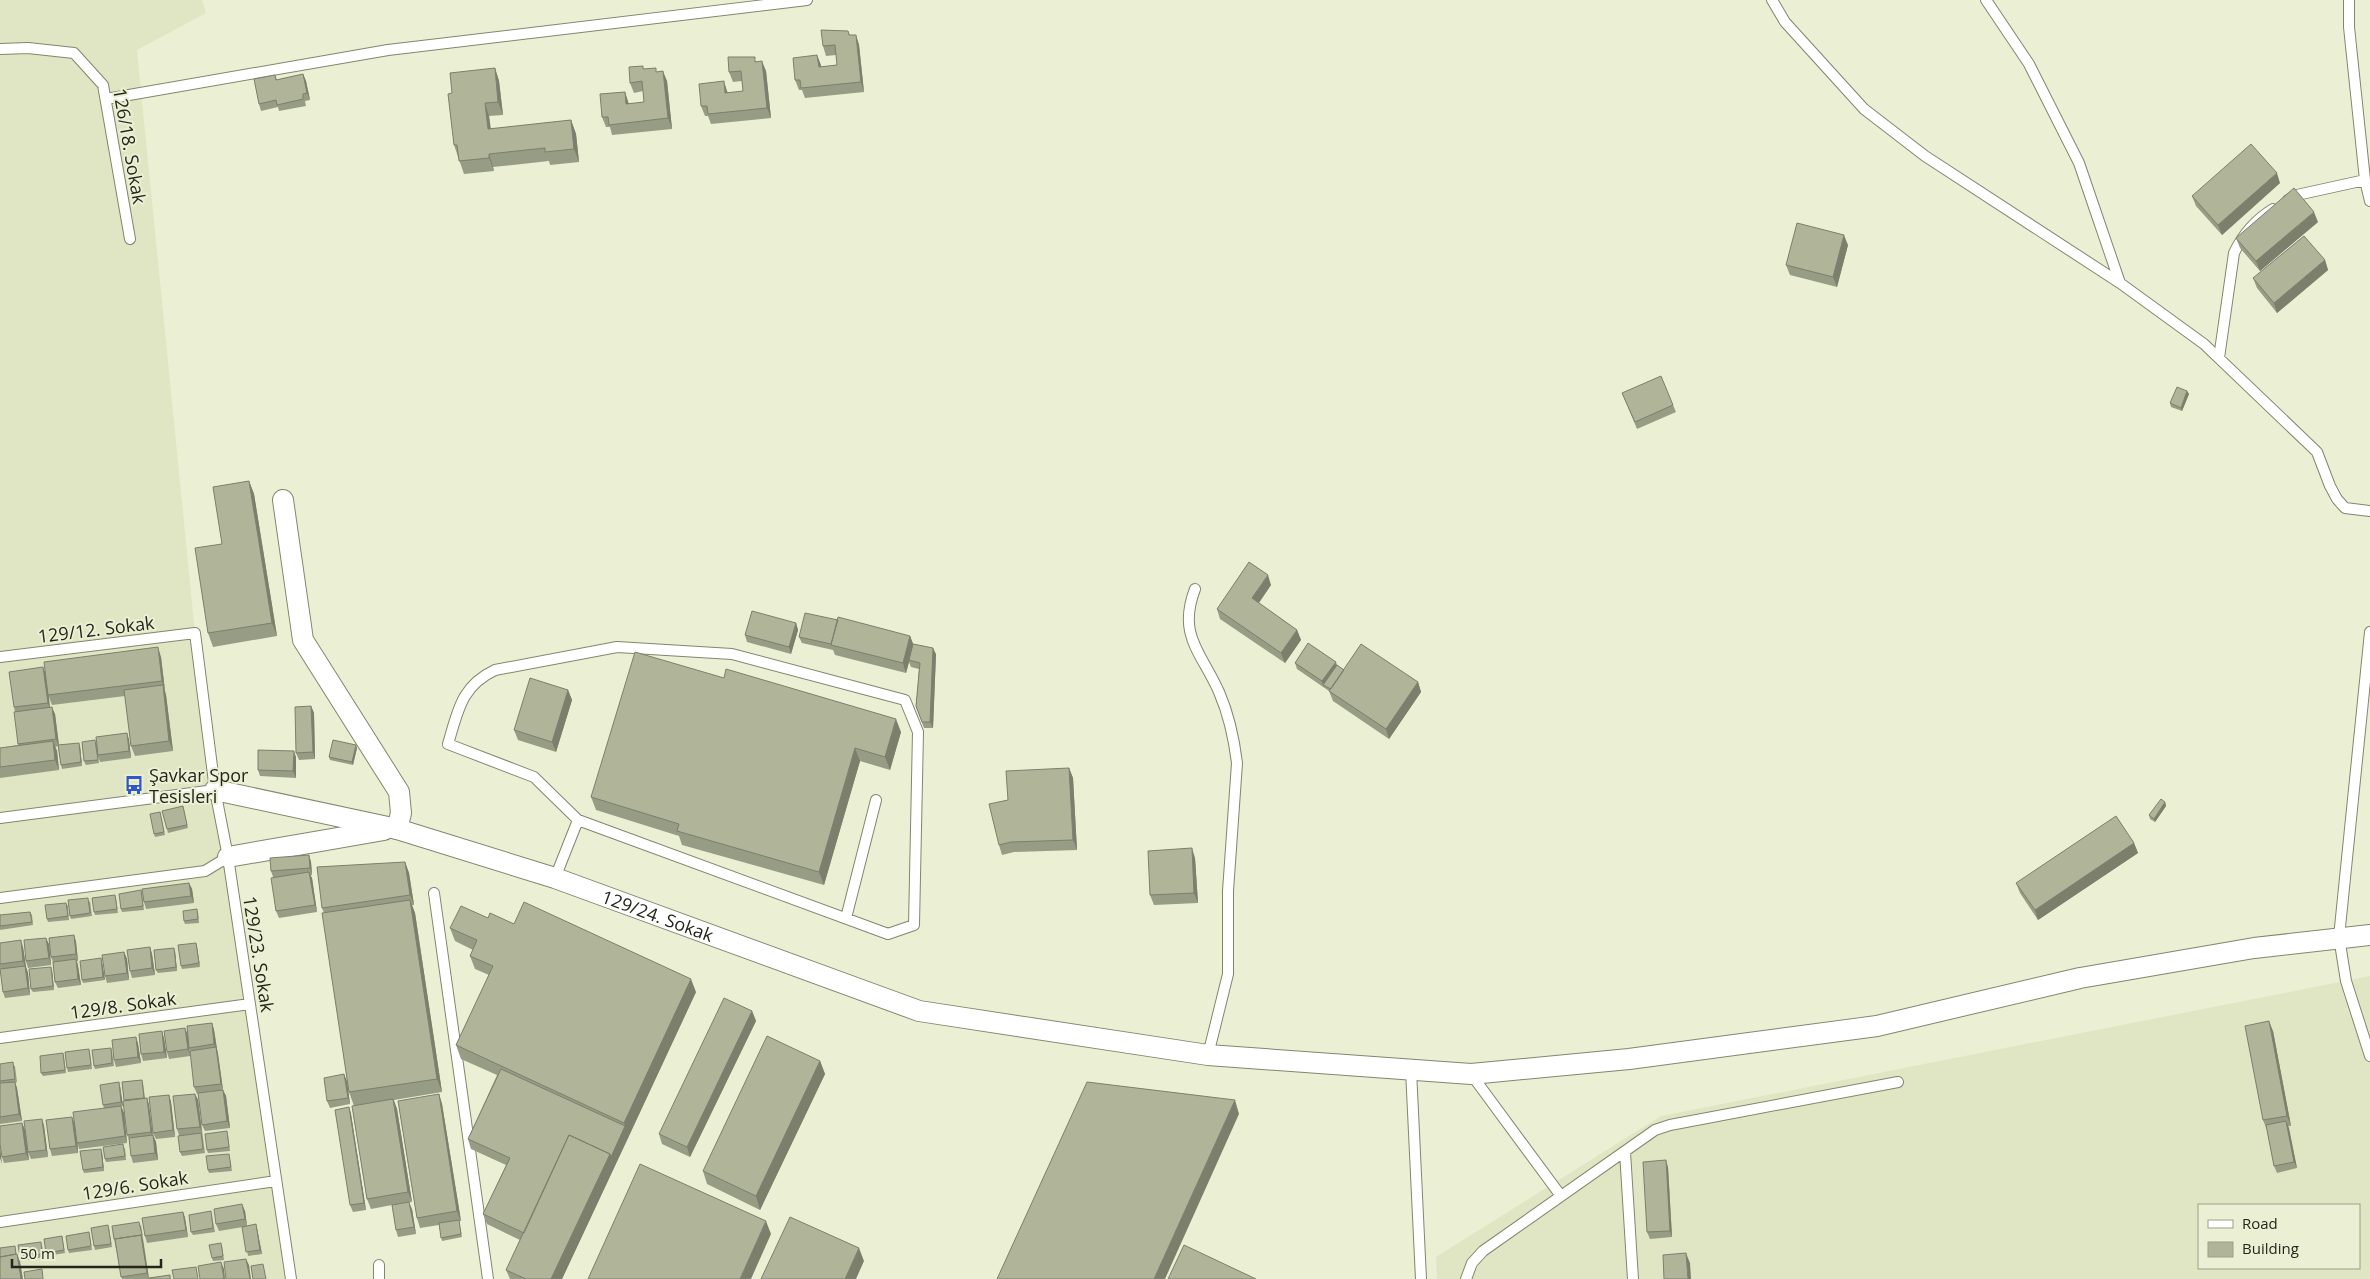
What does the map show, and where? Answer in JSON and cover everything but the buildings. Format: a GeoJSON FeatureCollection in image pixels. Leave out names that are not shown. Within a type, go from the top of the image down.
{"type":"FeatureCollection","features":[{"type":"Feature","properties":{"kind":"street"},"geometry":{"type":"LineString","coordinates":[[282,500],[303,640],[399,792],[401,813],[396,828]]}},
{"type":"Feature","properties":{"kind":"street","name":"129/24. Sokak"},"geometry":{"type":"LineString","coordinates":[[214,790],[396,828],[554,878],[919,1011],[1208,1055],[1411,1070],[1471,1074],[1629,1059],[1877,1026],[2080,978],[2254,948],[2370,935]]}},
{"type":"Feature","properties":{"kind":"street","name":"129/24. Sokak"},"geometry":{"type":"LineString","coordinates":[[228,857],[396,828]]}},
{"type":"Feature","properties":{"kind":"lane"},"geometry":{"type":"LineString","coordinates":[[106,99],[388,50],[807,0]]}},
{"type":"Feature","properties":{"kind":"lane"},"geometry":{"type":"LineString","coordinates":[[1772,0],[1785,22],[1864,109],[1925,156],[2120,282],[2204,344],[2317,452],[2330,486],[2338,500],[2346,508],[2370,511]]}},
{"type":"Feature","properties":{"kind":"lane"},"geometry":{"type":"LineString","coordinates":[[1986,0],[2029,64],[2079,163],[2120,282]]}},
{"type":"Feature","properties":{"kind":"lane"},"geometry":{"type":"LineString","coordinates":[[2349,0],[2349,27],[2365,180],[2370,200]]}},
{"type":"Feature","properties":{"kind":"lane","name":"126/18. Sokak"},"geometry":{"type":"LineString","coordinates":[[0,48],[28,48],[74,53],[104,85],[130,239]]}},
{"type":"Feature","properties":{"kind":"lane"},"geometry":{"type":"LineString","coordinates":[[2219,358],[2234,253],[2241,239],[2260,217],[2298,194],[2365,180]]}},
{"type":"Feature","properties":{"kind":"lane"},"geometry":{"type":"LineString","coordinates":[[1195,589],[1188,615],[1192,642],[1226,708],[1237,763],[1228,891],[1228,974],[1208,1055]]}},
{"type":"Feature","properties":{"kind":"lane"},"geometry":{"type":"LineString","coordinates":[[2370,632],[2339,937],[2346,981],[2370,1056]]}},
{"type":"Feature","properties":{"kind":"lane","name":"129/12. Sokak"},"geometry":{"type":"LineString","coordinates":[[0,657],[195,633]]}},
{"type":"Feature","properties":{"kind":"lane","name":"129/23. Sokak"},"geometry":{"type":"LineString","coordinates":[[195,633],[214,790],[228,857],[291,1279]]}},
{"type":"Feature","properties":{"kind":"lane"},"geometry":{"type":"LineString","coordinates":[[617,647],[732,654],[905,700],[918,732],[914,925],[888,934],[578,820],[534,777],[448,744],[463,696],[472,685],[486,674],[495,670],[617,647]]}},
{"type":"Feature","properties":{"kind":"lane"},"geometry":{"type":"LineString","coordinates":[[0,818],[214,790]]}},
{"type":"Feature","properties":{"kind":"lane"},"geometry":{"type":"LineString","coordinates":[[846,918],[876,800]]}},
{"type":"Feature","properties":{"kind":"lane"},"geometry":{"type":"LineString","coordinates":[[554,878],[578,820]]}},
{"type":"Feature","properties":{"kind":"lane"},"geometry":{"type":"LineString","coordinates":[[0,898],[205,871],[228,857]]}},
{"type":"Feature","properties":{"kind":"lane"},"geometry":{"type":"LineString","coordinates":[[434,893],[488,1279]]}},
{"type":"Feature","properties":{"kind":"lane","name":"129/8. Sokak"},"geometry":{"type":"LineString","coordinates":[[0,1038],[250,1004]]}},
{"type":"Feature","properties":{"kind":"lane"},"geometry":{"type":"LineString","coordinates":[[1411,1070],[1421,1279]]}},
{"type":"Feature","properties":{"kind":"lane"},"geometry":{"type":"LineString","coordinates":[[1471,1074],[1561,1196]]}},
{"type":"Feature","properties":{"kind":"lane"},"geometry":{"type":"LineString","coordinates":[[1466,1279],[1472,1263],[1483,1251],[1655,1130],[1670,1125],[1898,1082]]}},
{"type":"Feature","properties":{"kind":"lane"},"geometry":{"type":"LineString","coordinates":[[1625,1152],[1633,1279]]}},
{"type":"Feature","properties":{"kind":"lane","name":"129/6. Sokak"},"geometry":{"type":"LineString","coordinates":[[0,1222],[276,1181]]}},
{"type":"Feature","properties":{"kind":"lane"},"geometry":{"type":"LineString","coordinates":[[379,1265],[379,1279]]}},
{"type":"Feature","properties":{"kind":"shaded area"},"geometry":{"type":"Polygon","coordinates":[[[0,0],[202,0],[206,13],[137,50],[195,633],[285,1279],[0,1279],[0,0]]]}},
{"type":"Feature","properties":{"kind":"shaded area"},"geometry":{"type":"Polygon","coordinates":[[[2370,976],[2370,1279],[1437,1279],[1436,1257],[1661,1116],[2370,976]]]}},
{"type":"Feature","properties":{"kind":"place","name":"Şavkar Spor Tesisleri"},"geometry":{"type":"Point","coordinates":[134,785]}}]}
